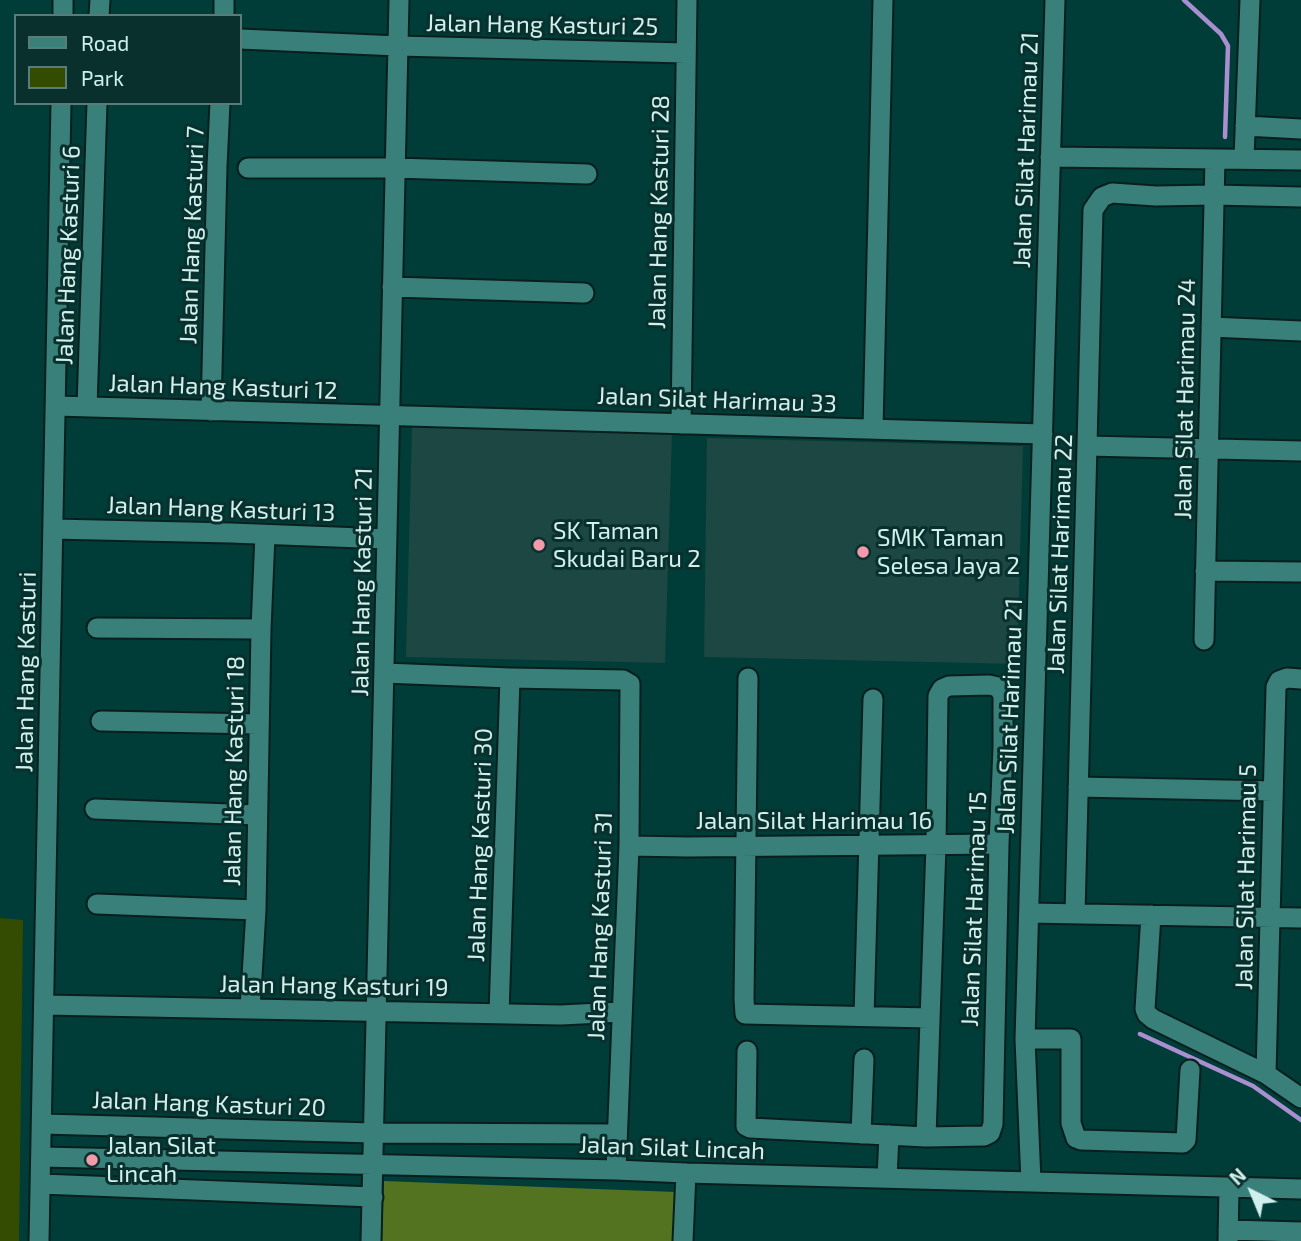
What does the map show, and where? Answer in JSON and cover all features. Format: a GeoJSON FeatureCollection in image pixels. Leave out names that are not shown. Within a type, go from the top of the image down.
{"type":"FeatureCollection","features":[{"type":"Feature","properties":{"kind":"street","name":"Jalan Hang Kasturi 21"},"geometry":{"type":"LineString","coordinates":[[372,1241],[399,0]]}},
{"type":"Feature","properties":{"kind":"street","name":"Jalan Hang Kasturi 28"},"geometry":{"type":"LineString","coordinates":[[681,424],[687,0]]}},
{"type":"Feature","properties":{"kind":"street"},"geometry":{"type":"LineString","coordinates":[[873,429],[883,0]]}},
{"type":"Feature","properties":{"kind":"street","name":"Jalan Silat Harimau 21"},"geometry":{"type":"LineString","coordinates":[[1031,1182],[1025,1039],[1055,0]]}},
{"type":"Feature","properties":{"kind":"street"},"geometry":{"type":"LineString","coordinates":[[1244,159],[1250,0]]}},
{"type":"Feature","properties":{"kind":"street","name":"Jalan Hang Kasturi 25"},"geometry":{"type":"LineString","coordinates":[[242,39],[686,53]]}},
{"type":"Feature","properties":{"kind":"street","name":"Jalan Hang Kasturi"},"geometry":{"type":"LineString","coordinates":[[39,1241],[61,105]]}},
{"type":"Feature","properties":{"kind":"street","name":"Jalan Hang Kasturi 6"},"geometry":{"type":"LineString","coordinates":[[88,407],[97,105]]}},
{"type":"Feature","properties":{"kind":"street","name":"Jalan Hang Kasturi 7"},"geometry":{"type":"LineString","coordinates":[[211,411],[220,105]]}},
{"type":"Feature","properties":{"kind":"street"},"geometry":{"type":"LineString","coordinates":[[1245,126],[1301,129]]}},
{"type":"Feature","properties":{"kind":"street"},"geometry":{"type":"LineString","coordinates":[[1051,157],[1301,160]]}},
{"type":"Feature","properties":{"kind":"street","name":"Jalan Silat Harimau 24"},"geometry":{"type":"LineString","coordinates":[[1204,640],[1215,159]]}},
{"type":"Feature","properties":{"kind":"street"},"geometry":{"type":"LineString","coordinates":[[248,168],[395,167],[587,174]]}},
{"type":"Feature","properties":{"kind":"street","name":"Jalan Silat Harimau 22"},"geometry":{"type":"LineString","coordinates":[[1074,914],[1093,210],[1102,197],[1112,193],[1156,196],[1214,195]]}},
{"type":"Feature","properties":{"kind":"street"},"geometry":{"type":"LineString","coordinates":[[1214,195],[1301,197]]}},
{"type":"Feature","properties":{"kind":"street"},"geometry":{"type":"LineString","coordinates":[[392,288],[584,293]]}},
{"type":"Feature","properties":{"kind":"street"},"geometry":{"type":"LineString","coordinates":[[1211,327],[1301,331]]}},
{"type":"Feature","properties":{"kind":"street","name":"Jalan Hang Kasturi 12"},"geometry":{"type":"LineString","coordinates":[[56,407],[390,416]]}},
{"type":"Feature","properties":{"kind":"street","name":"Jalan Silat Harimau 33"},"geometry":{"type":"LineString","coordinates":[[390,416],[1043,434]]}},
{"type":"Feature","properties":{"kind":"street"},"geometry":{"type":"LineString","coordinates":[[1087,446],[1301,451]]}},
{"type":"Feature","properties":{"kind":"street","name":"Jalan Hang Kasturi 13"},"geometry":{"type":"LineString","coordinates":[[53,529],[387,540]]}},
{"type":"Feature","properties":{"kind":"street","name":"Jalan Hang Kasturi 18"},"geometry":{"type":"LineString","coordinates":[[250,1009],[256,910],[265,534]]}},
{"type":"Feature","properties":{"kind":"street"},"geometry":{"type":"LineString","coordinates":[[1206,571],[1301,572]]}},
{"type":"Feature","properties":{"kind":"street"},"geometry":{"type":"LineString","coordinates":[[97,628],[261,629]]}},
{"type":"Feature","properties":{"kind":"street"},"geometry":{"type":"LineString","coordinates":[[384,673],[510,678]]}},
{"type":"Feature","properties":{"kind":"street","name":"Jalan Hang Kasturi 31"},"geometry":{"type":"LineString","coordinates":[[510,678],[623,680],[631,684],[629,846],[616,1170]]}},
{"type":"Feature","properties":{"kind":"street","name":"Jalan Hang Kasturi 30"},"geometry":{"type":"LineString","coordinates":[[499,1014],[510,678]]}},
{"type":"Feature","properties":{"kind":"street"},"geometry":{"type":"LineString","coordinates":[[748,678],[745,1014],[930,1018]]}},
{"type":"Feature","properties":{"kind":"street","name":"Jalan Silat Harimau 5"},"geometry":{"type":"LineString","coordinates":[[1266,1074],[1276,687],[1279,681],[1287,678],[1301,679]]}},
{"type":"Feature","properties":{"kind":"street","name":"Jalan Silat Harimau 15"},"geometry":{"type":"LineString","coordinates":[[926,1137],[984,1136],[990,1133],[993,1125],[1003,748],[1003,695],[998,687],[949,686],[939,692],[936,845]]}},
{"type":"Feature","properties":{"kind":"street"},"geometry":{"type":"LineString","coordinates":[[864,1016],[873,699]]}},
{"type":"Feature","properties":{"kind":"street"},"geometry":{"type":"LineString","coordinates":[[101,721],[259,724]]}},
{"type":"Feature","properties":{"kind":"street"},"geometry":{"type":"LineString","coordinates":[[1003,748],[1034,746]]}},
{"type":"Feature","properties":{"kind":"street"},"geometry":{"type":"LineString","coordinates":[[1078,787],[1273,791]]}},
{"type":"Feature","properties":{"kind":"street"},"geometry":{"type":"LineString","coordinates":[[95,808],[257,815]]}},
{"type":"Feature","properties":{"kind":"street","name":"Jalan Silat Harimau 16"},"geometry":{"type":"LineString","coordinates":[[629,846],[999,844]]}},
{"type":"Feature","properties":{"kind":"street"},"geometry":{"type":"LineString","coordinates":[[747,1051],[746,1126],[750,1128],[926,1137],[936,845]]}},
{"type":"Feature","properties":{"kind":"street"},"geometry":{"type":"LineString","coordinates":[[97,904],[256,910]]}},
{"type":"Feature","properties":{"kind":"street"},"geometry":{"type":"LineString","coordinates":[[1029,913],[1301,918]]}},
{"type":"Feature","properties":{"kind":"street"},"geometry":{"type":"LineString","coordinates":[[1151,915],[1145,1009],[1147,1014],[1266,1074],[1301,1098]]}},
{"type":"Feature","properties":{"kind":"street","name":"Jalan Hang Kasturi 19"},"geometry":{"type":"LineString","coordinates":[[45,1004],[561,1015],[621,1012]]}},
{"type":"Feature","properties":{"kind":"street"},"geometry":{"type":"LineString","coordinates":[[1025,1039],[1072,1040],[1071,1123],[1076,1138],[1081,1140],[1183,1143],[1186,1140],[1190,1070]]}},
{"type":"Feature","properties":{"kind":"street"},"geometry":{"type":"LineString","coordinates":[[861,1134],[864,1059]]}},
{"type":"Feature","properties":{"kind":"street","name":"Jalan Hang Kasturi 20"},"geometry":{"type":"LineString","coordinates":[[43,1124],[374,1133],[616,1134]]}},
{"type":"Feature","properties":{"kind":"street"},"geometry":{"type":"LineString","coordinates":[[887,1178],[889,1135]]}},
{"type":"Feature","properties":{"kind":"street","name":"Jalan Silat Lincah"},"geometry":{"type":"LineString","coordinates":[[42,1157],[1301,1189]]}},
{"type":"Feature","properties":{"kind":"street"},"geometry":{"type":"LineString","coordinates":[[683,1241],[686,1173]]}},
{"type":"Feature","properties":{"kind":"street"},"geometry":{"type":"LineString","coordinates":[[41,1184],[373,1197]]}},
{"type":"Feature","properties":{"kind":"street"},"geometry":{"type":"LineString","coordinates":[[1229,1187],[1228,1236],[1301,1232]]}},
{"type":"Feature","properties":{"kind":"shaded area","name":"SK Taman Skudai Baru 2"},"geometry":{"type":"Polygon","coordinates":[[[412,427],[672,433],[665,663],[406,657],[412,427]]]}},
{"type":"Feature","properties":{"kind":"shaded area","name":"SMK Taman Selesa Jaya 2"},"geometry":{"type":"Polygon","coordinates":[[[707,438],[1023,446],[1017,664],[704,657],[707,438]]]}},
{"type":"Feature","properties":{"kind":"green space"},"geometry":{"type":"Polygon","coordinates":[[[0,918],[23,920],[19,1241],[0,1241],[0,918]]]}},
{"type":"Feature","properties":{"kind":"green space"},"geometry":{"type":"Polygon","coordinates":[[[384,1181],[676,1192],[673,1241],[382,1241],[384,1181]]]}},
{"type":"Feature","properties":{"kind":"waterway"},"geometry":{"type":"LineString","coordinates":[[1184,0],[1221,34],[1228,46],[1225,137]]}},
{"type":"Feature","properties":{"kind":"waterway"},"geometry":{"type":"LineString","coordinates":[[1140,1034],[1253,1086],[1301,1120]]}},
{"type":"Feature","properties":{"kind":"place","name":"SK Taman Skudai Baru 2"},"geometry":{"type":"Point","coordinates":[539,545]}},
{"type":"Feature","properties":{"kind":"place","name":"SMK Taman Selesa Jaya 2"},"geometry":{"type":"Point","coordinates":[863,552]}},
{"type":"Feature","properties":{"kind":"place","name":"Jalan Silat Lincah"},"geometry":{"type":"Point","coordinates":[92,1160]}}]}
